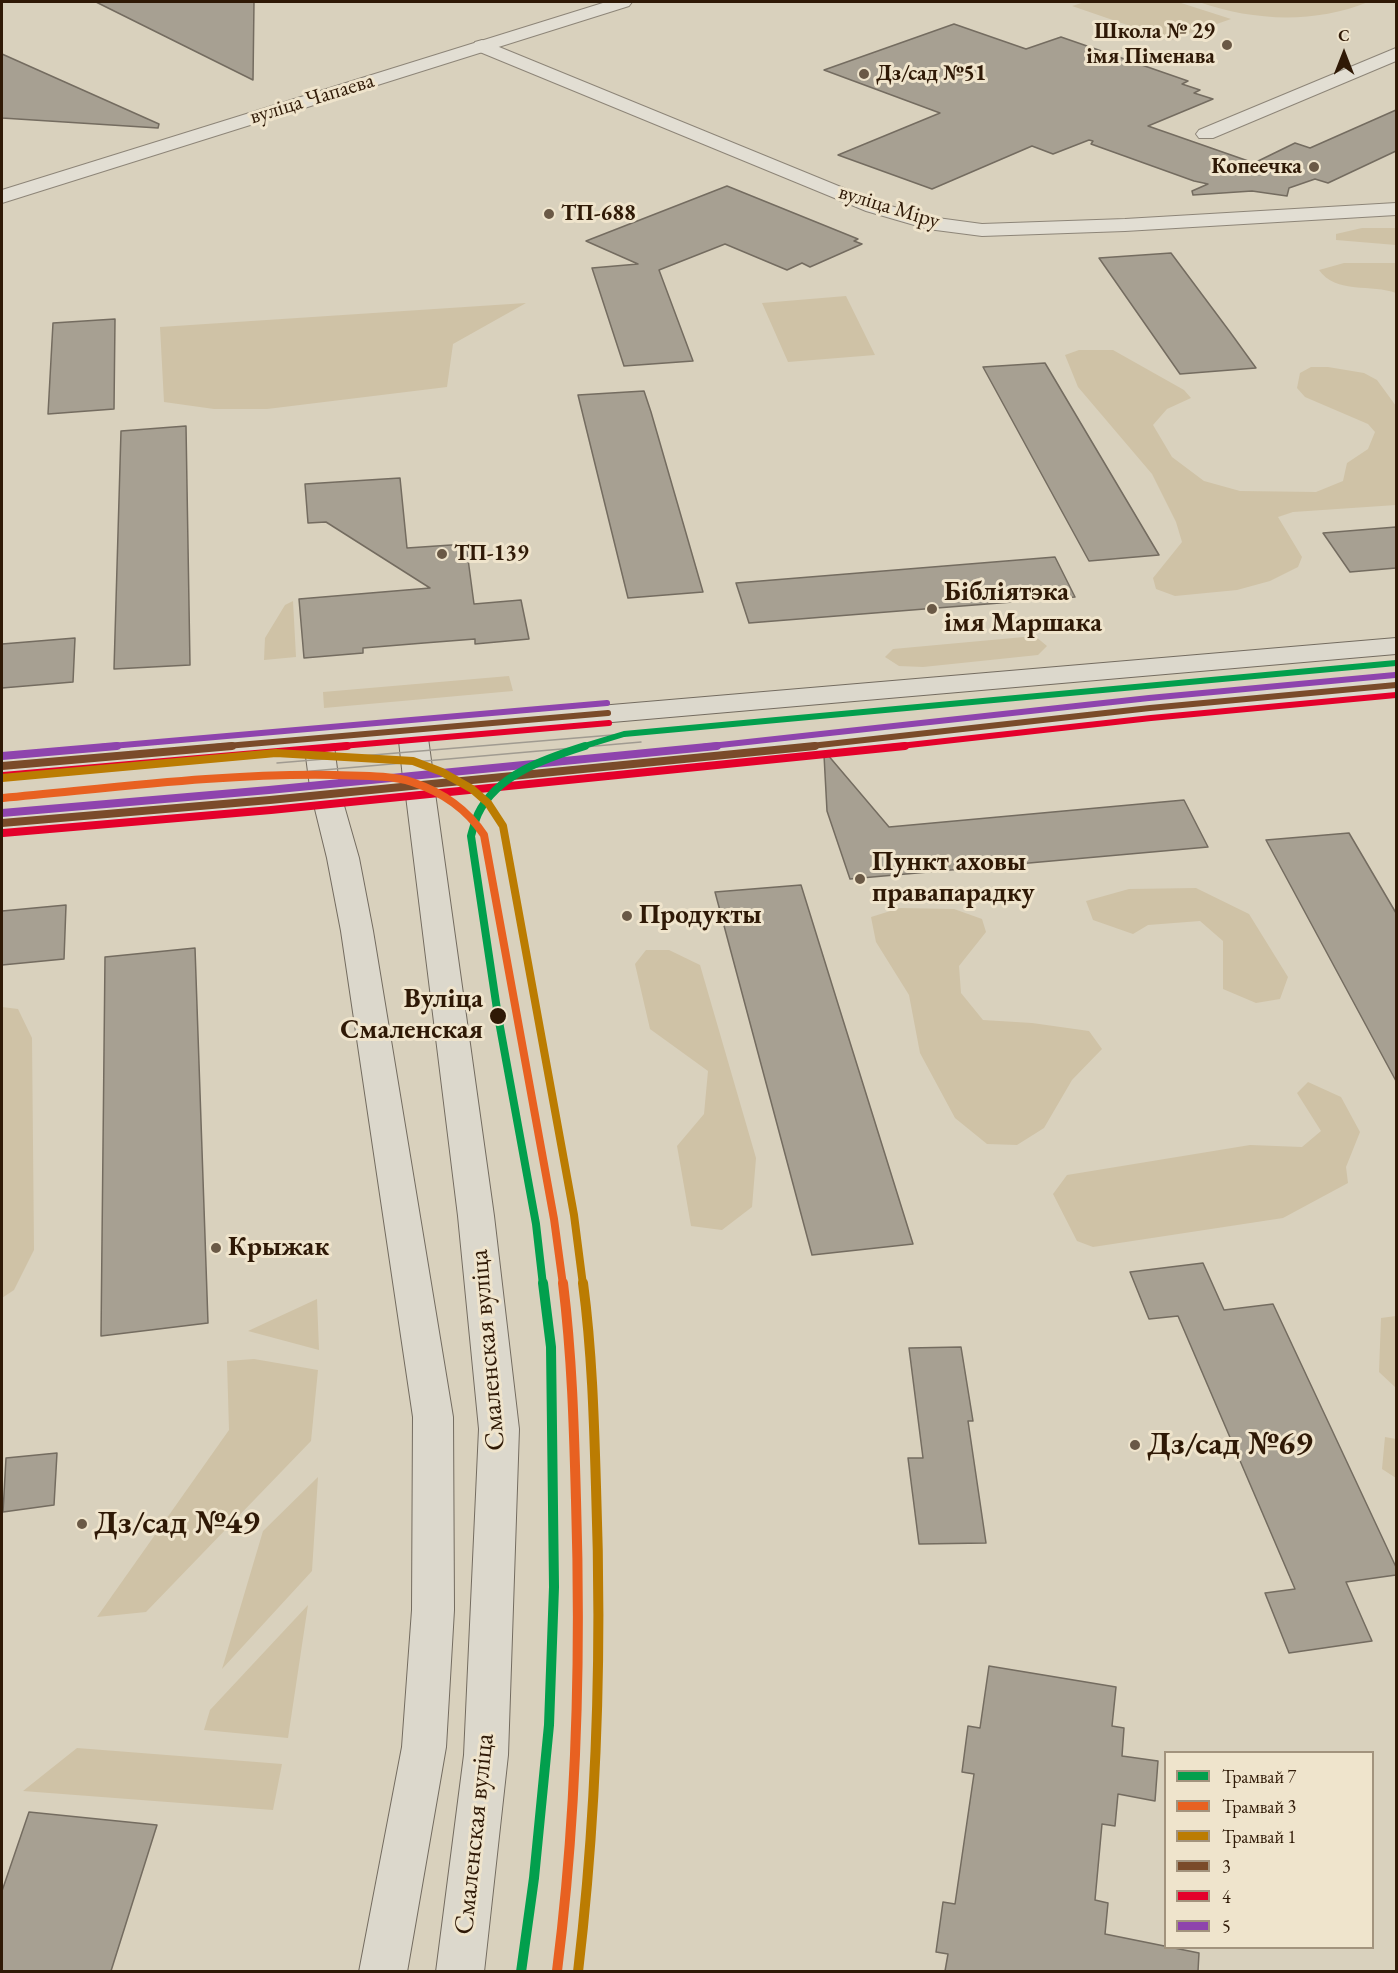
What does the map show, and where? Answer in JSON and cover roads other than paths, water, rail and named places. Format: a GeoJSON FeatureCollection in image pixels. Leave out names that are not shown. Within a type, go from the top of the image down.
{"type":"FeatureCollection","features":[{"type":"Feature","properties":{"kind":"main road"},"geometry":{"type":"LineString","coordinates":[[2,766],[1396,646]]}},
{"type":"Feature","properties":{"kind":"main road"},"geometry":{"type":"LineString","coordinates":[[2,823],[419,786],[788,749],[1150,708],[1396,685]]}},
{"type":"Feature","properties":{"kind":"main road","name":"Смаленская вуліца"},"geometry":{"type":"LineString","coordinates":[[412,730],[476,1216],[499,1429],[486,1755],[460,1971]]}},
{"type":"Feature","properties":{"kind":"main road"},"geometry":{"type":"LineString","coordinates":[[318,739],[326,795],[343,858],[357,932],[434,1418],[433,1610],[424,1747],[384,1971]]}},
{"type":"Feature","properties":{"kind":"street","name":"вуліца Чапаева"},"geometry":{"type":"LineString","coordinates":[[2,197],[623,2]]}},
{"type":"Feature","properties":{"kind":"street","name":"вуліца Міру"},"geometry":{"type":"LineString","coordinates":[[482,46],[873,207],[927,223],[982,230],[1125,225],[1396,209]]}},
{"type":"Feature","properties":{"kind":"street"},"geometry":{"type":"LineString","coordinates":[[1206,134],[1396,54]]}},
{"type":"Feature","properties":{"kind":"tram line","name":"7"},"geometry":{"type":"LineString","coordinates":[[521,1972],[534,1878],[549,1725],[554,1587],[551,1347],[536,1224],[498,1016],[471,836],[480,810],[492,794],[525,770],[544,760],[624,734],[1396,663]]}},
{"type":"Feature","properties":{"kind":"tram line"},"geometry":{"type":"LineString","coordinates":[[277,763],[624,734]]}},
{"type":"Feature","properties":{"kind":"tram line"},"geometry":{"type":"LineString","coordinates":[[278,774],[641,742]]}},
{"type":"Feature","properties":{"kind":"tram line","name":"1"},"geometry":{"type":"LineString","coordinates":[[2,778],[276,753],[413,761],[442,772],[472,789],[488,803],[503,826],[574,1215],[591,1346],[600,1588],[598,1726],[589,1880],[578,1972]]}},
{"type":"Feature","properties":{"kind":"tram line","name":"3"},"geometry":{"type":"LineString","coordinates":[[3,798],[277,774],[357,776],[410,781],[432,790],[472,817],[484,835],[554,1219],[571,1347],[579,1588],[578,1726],[569,1878],[557,1971]]}},
{"type":"Feature","properties":{"kind":"place","name":"Школа № 29 імя Піменава"},"geometry":{"type":"Point","coordinates":[1227,45]}},
{"type":"Feature","properties":{"kind":"place","name":"Дз/сад №51"},"geometry":{"type":"Point","coordinates":[864,74]}},
{"type":"Feature","properties":{"kind":"place","name":"Копеечка"},"geometry":{"type":"Point","coordinates":[1314,167]}},
{"type":"Feature","properties":{"kind":"place","name":"ТП-688"},"geometry":{"type":"Point","coordinates":[549,214]}},
{"type":"Feature","properties":{"kind":"place","name":"ТП-139"},"geometry":{"type":"Point","coordinates":[442,554]}},
{"type":"Feature","properties":{"kind":"place","name":"Бібліятэка імя Маршака"},"geometry":{"type":"Point","coordinates":[932,609]}},
{"type":"Feature","properties":{"kind":"place","name":"Пункт аховы правапарадку"},"geometry":{"type":"Point","coordinates":[860,879]}},
{"type":"Feature","properties":{"kind":"place","name":"Продукты"},"geometry":{"type":"Point","coordinates":[627,916]}},
{"type":"Feature","properties":{"kind":"place","name":"Вуліца Смаленская"},"geometry":{"type":"Point","coordinates":[498,1016]}},
{"type":"Feature","properties":{"kind":"place","name":"Крыжак"},"geometry":{"type":"Point","coordinates":[216,1248]}},
{"type":"Feature","properties":{"kind":"place","name":"Дз/сад №69"},"geometry":{"type":"Point","coordinates":[1135,1445]}},
{"type":"Feature","properties":{"kind":"place","name":"Дз/сад №49"},"geometry":{"type":"Point","coordinates":[82,1524]}}]}
